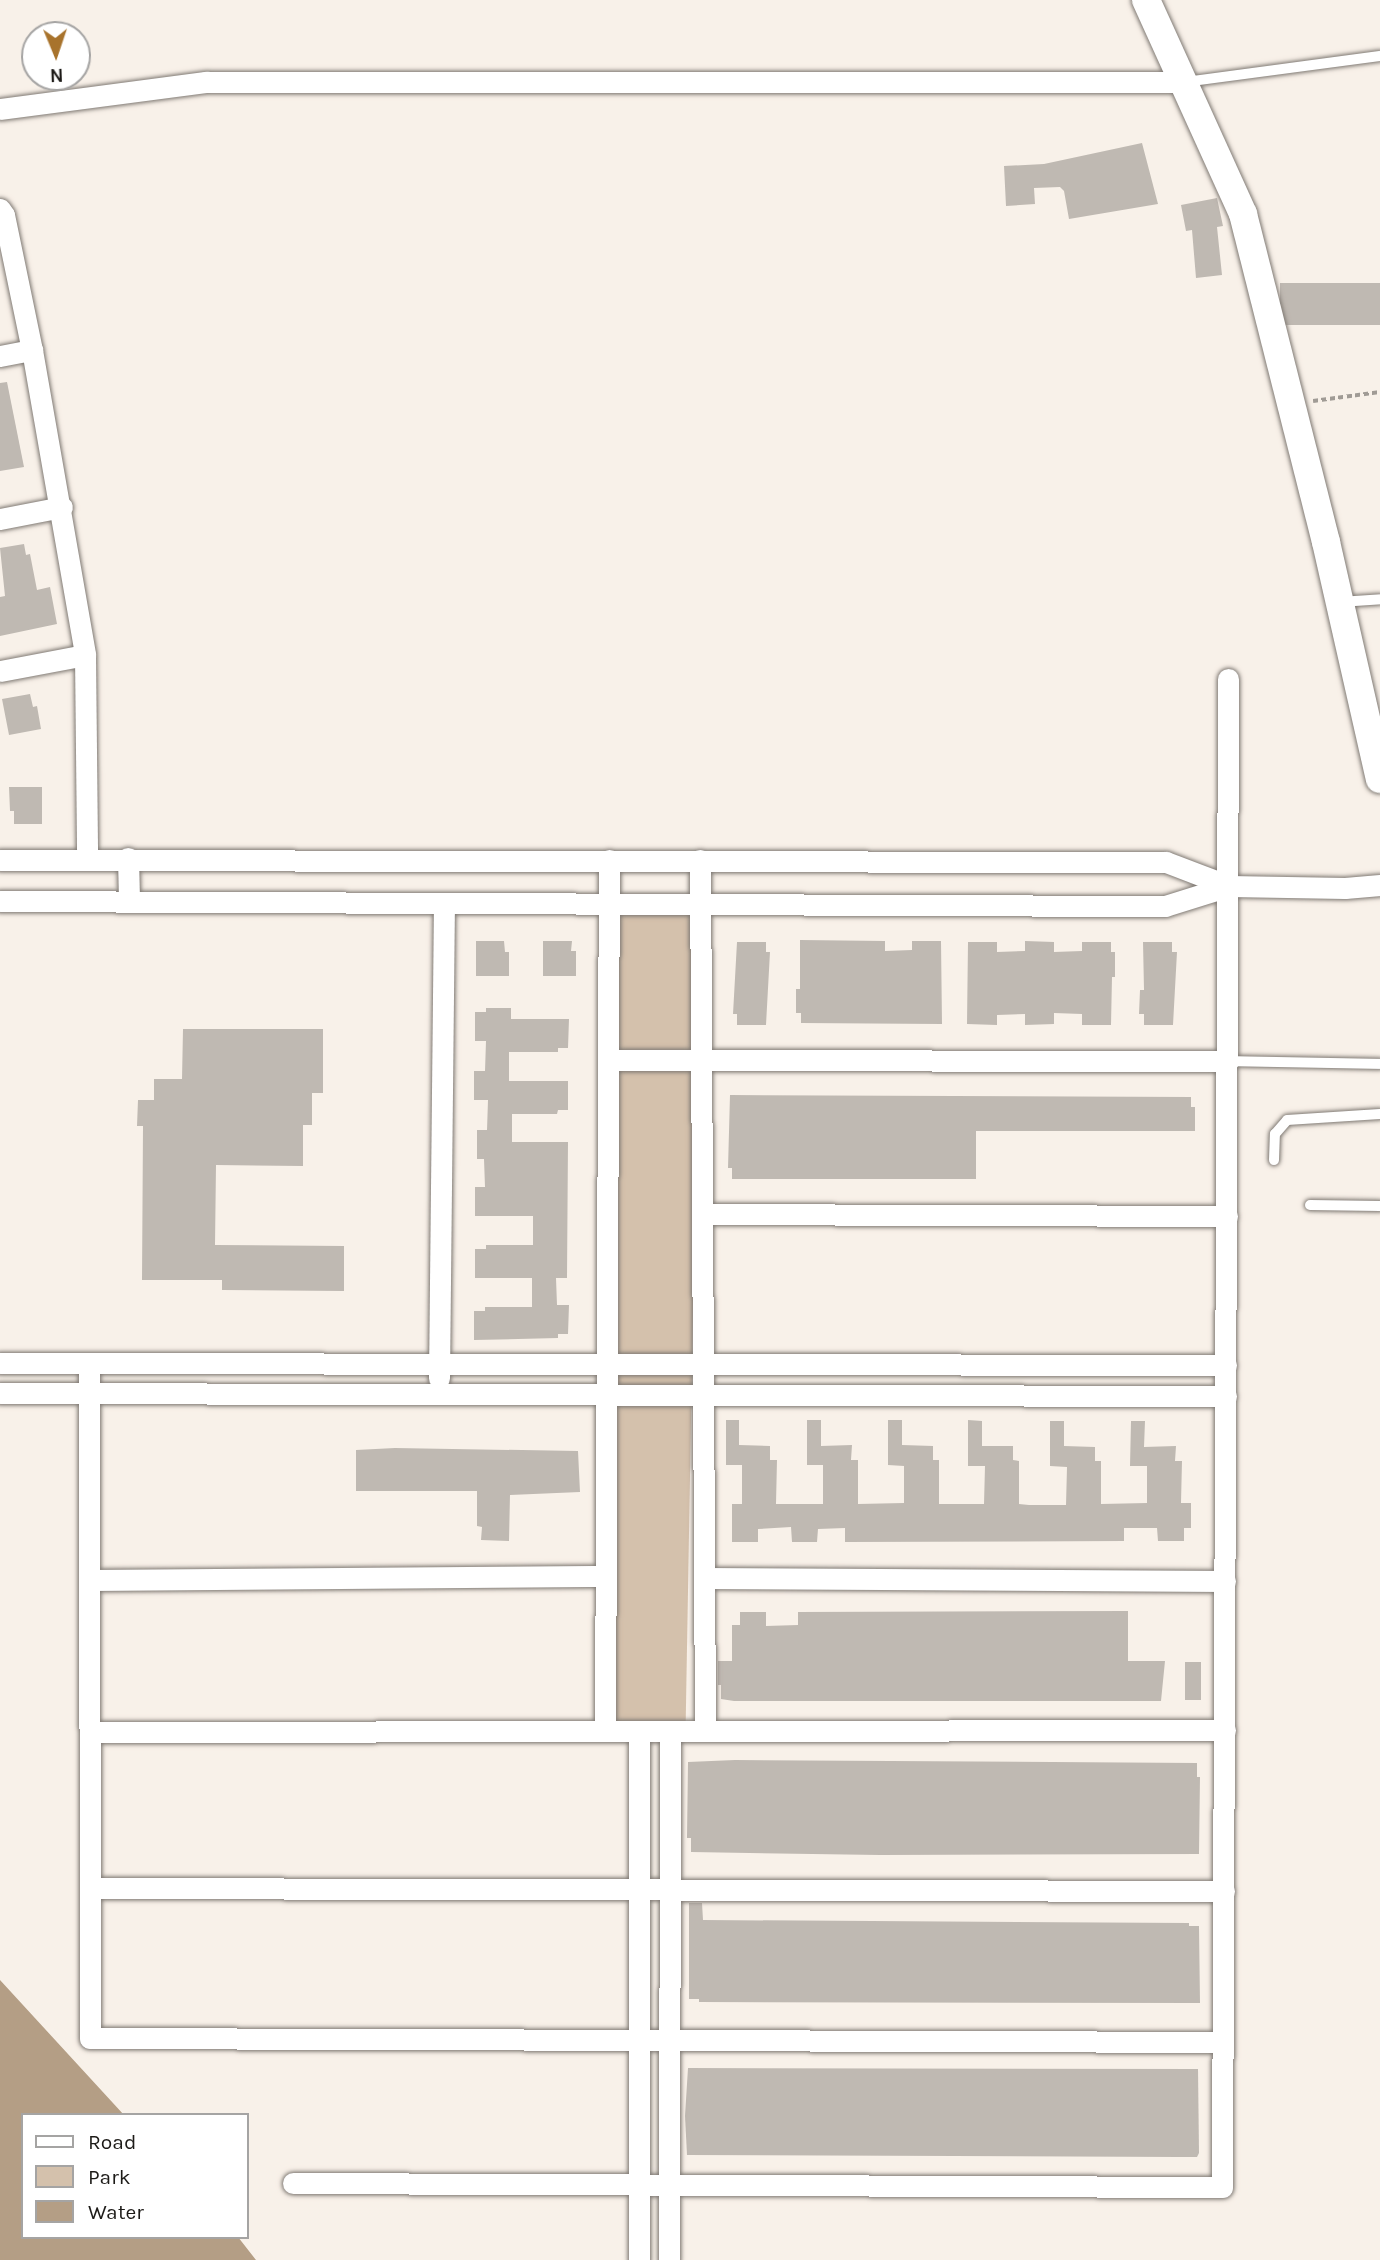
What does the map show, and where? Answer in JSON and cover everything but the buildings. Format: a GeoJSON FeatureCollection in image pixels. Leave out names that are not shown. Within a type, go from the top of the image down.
{"type":"FeatureCollection","features":[{"type":"Feature","properties":{"kind":"street"},"geometry":{"type":"LineString","coordinates":[[1146,0],[1243,214],[1292,404],[1380,779]]}},
{"type":"Feature","properties":{"kind":"street"},"geometry":{"type":"LineString","coordinates":[[0,109],[206,82],[1181,82]]}},
{"type":"Feature","properties":{"kind":"street"},"geometry":{"type":"LineString","coordinates":[[0,209],[4,215],[33,349],[85,654],[86,858]]}},
{"type":"Feature","properties":{"kind":"street"},"geometry":{"type":"LineString","coordinates":[[0,356],[33,349]]}},
{"type":"Feature","properties":{"kind":"street"},"geometry":{"type":"LineString","coordinates":[[0,519],[62,507]]}},
{"type":"Feature","properties":{"kind":"street"},"geometry":{"type":"LineString","coordinates":[[0,671],[85,654]]}},
{"type":"Feature","properties":{"kind":"street"},"geometry":{"type":"LineString","coordinates":[[293,2183],[1222,2187],[1228,679]]}},
{"type":"Feature","properties":{"kind":"street"},"geometry":{"type":"LineString","coordinates":[[128,858],[129,900]]}},
{"type":"Feature","properties":{"kind":"street"},"geometry":{"type":"LineString","coordinates":[[0,860],[128,858],[1166,862],[1228,886]]}},
{"type":"Feature","properties":{"kind":"street"},"geometry":{"type":"LineString","coordinates":[[605,1731],[609,860]]}},
{"type":"Feature","properties":{"kind":"street"},"geometry":{"type":"LineString","coordinates":[[700,860],[705,1731]]}},
{"type":"Feature","properties":{"kind":"street"},"geometry":{"type":"LineString","coordinates":[[0,901],[1165,906],[1228,886],[1345,888],[1380,885]]}},
{"type":"Feature","properties":{"kind":"street"},"geometry":{"type":"LineString","coordinates":[[439,1394],[444,903]]}},
{"type":"Feature","properties":{"kind":"street"},"geometry":{"type":"LineString","coordinates":[[608,1060],[1228,1061]]}},
{"type":"Feature","properties":{"kind":"street"},"geometry":{"type":"LineString","coordinates":[[702,1214],[1227,1216]]}},
{"type":"Feature","properties":{"kind":"street"},"geometry":{"type":"LineString","coordinates":[[0,1363],[1226,1365]]}},
{"type":"Feature","properties":{"kind":"street"},"geometry":{"type":"LineString","coordinates":[[89,1363],[90,2038],[1223,2042]]}},
{"type":"Feature","properties":{"kind":"street"},"geometry":{"type":"LineString","coordinates":[[0,1393],[1226,1396]]}},
{"type":"Feature","properties":{"kind":"street"},"geometry":{"type":"LineString","coordinates":[[91,1580],[606,1576]]}},
{"type":"Feature","properties":{"kind":"street"},"geometry":{"type":"LineString","coordinates":[[704,1578],[1225,1581]]}},
{"type":"Feature","properties":{"kind":"street"},"geometry":{"type":"LineString","coordinates":[[90,1732],[1225,1730]]}},
{"type":"Feature","properties":{"kind":"street"},"geometry":{"type":"LineString","coordinates":[[639,1731],[639,2260]]}},
{"type":"Feature","properties":{"kind":"street"},"geometry":{"type":"LineString","coordinates":[[669,2260],[670,1731]]}},
{"type":"Feature","properties":{"kind":"street"},"geometry":{"type":"LineString","coordinates":[[90,1888],[1224,1891]]}},
{"type":"Feature","properties":{"kind":"lane"},"geometry":{"type":"LineString","coordinates":[[1181,82],[1380,56]]}},
{"type":"Feature","properties":{"kind":"lane"},"geometry":{"type":"LineString","coordinates":[[1338,602],[1380,599]]}},
{"type":"Feature","properties":{"kind":"lane"},"geometry":{"type":"LineString","coordinates":[[1228,1061],[1380,1064]]}},
{"type":"Feature","properties":{"kind":"lane"},"geometry":{"type":"LineString","coordinates":[[1273,1160],[1275,1134],[1287,1120],[1380,1114]]}},
{"type":"Feature","properties":{"kind":"lane"},"geometry":{"type":"LineString","coordinates":[[1310,1205],[1380,1206]]}},
{"type":"Feature","properties":{"kind":"path"},"geometry":{"type":"LineString","coordinates":[[1292,404],[1380,392]]}},
{"type":"Feature","properties":{"kind":"green space"},"geometry":{"type":"Polygon","coordinates":[[[609,902],[700,904],[686,1732],[595,1731],[609,902]]]}},
{"type":"Feature","properties":{"kind":"water"},"geometry":{"type":"Polygon","coordinates":[[[0,1980],[122,2113],[21,2113],[21,2239],[240,2239],[256,2260],[0,2260],[0,1980]]]}}]}
